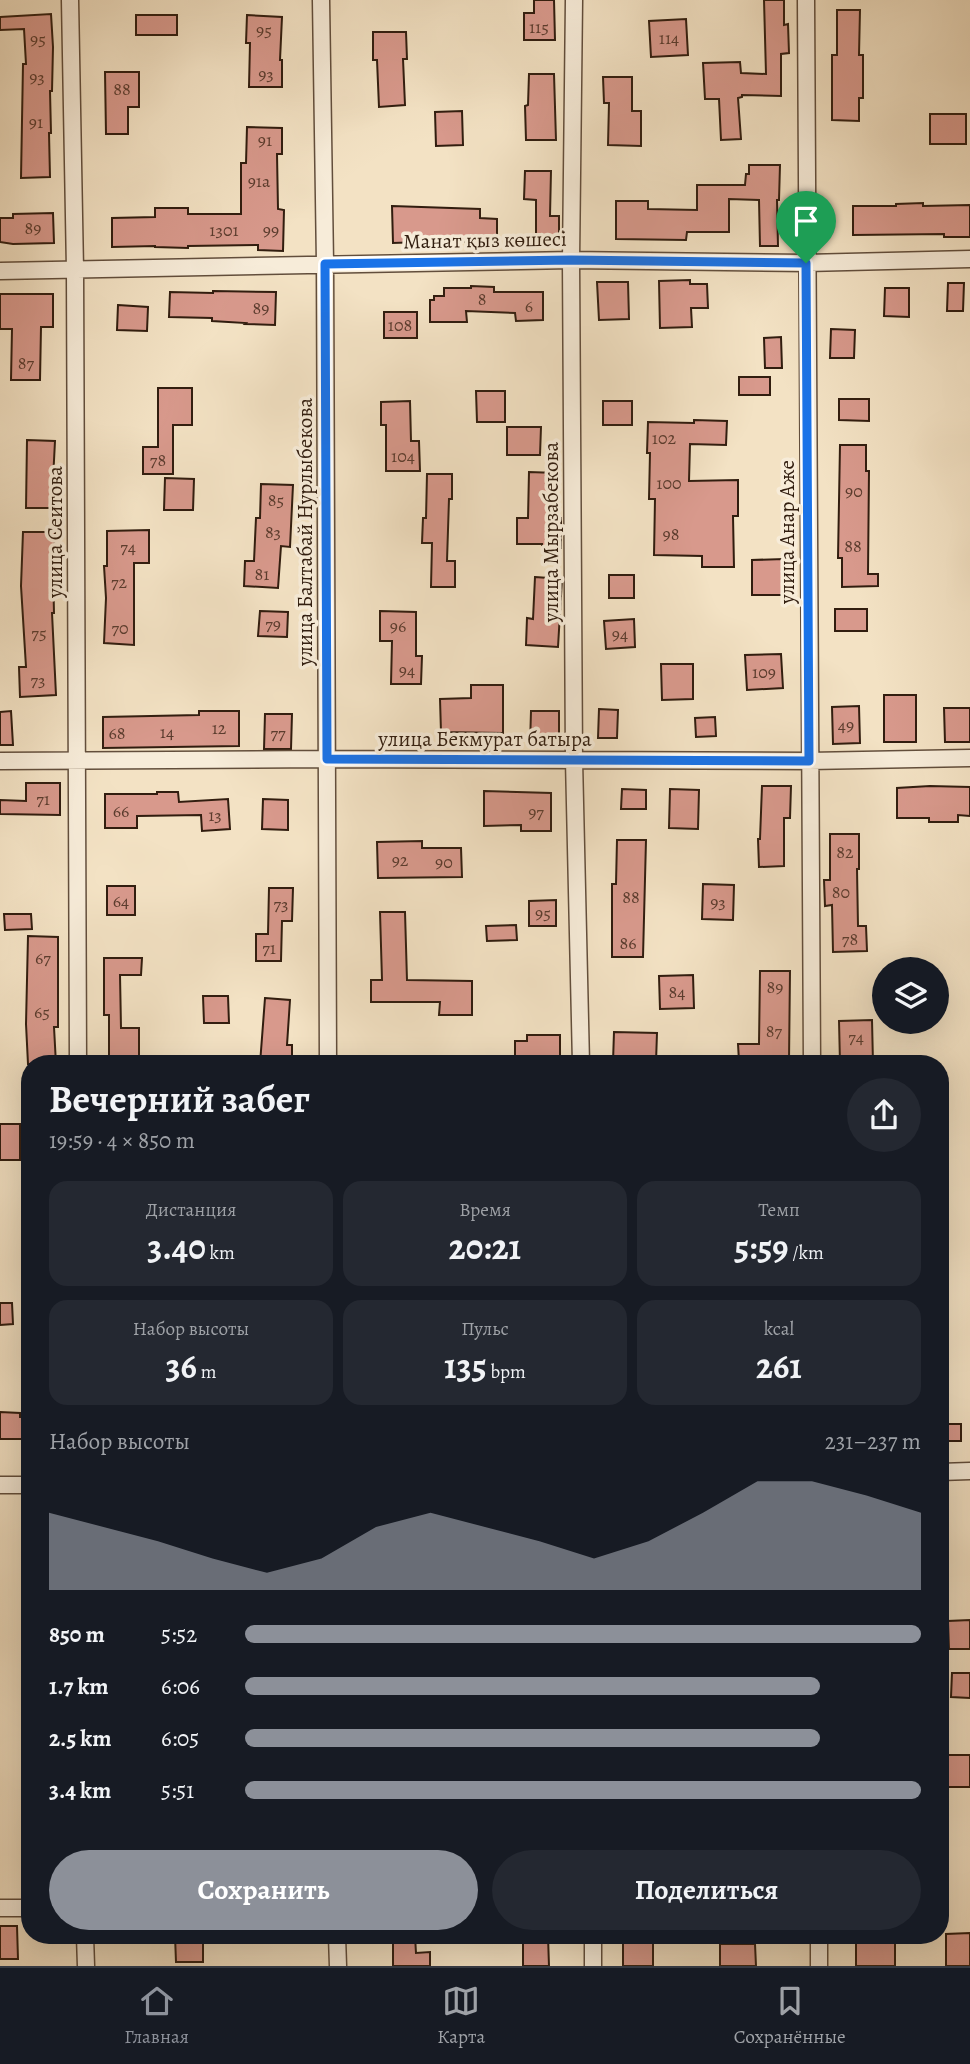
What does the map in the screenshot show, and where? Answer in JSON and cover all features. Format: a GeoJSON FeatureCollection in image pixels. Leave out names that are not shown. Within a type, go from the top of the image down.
{"type":"FeatureCollection","features":[{"type":"Feature","properties":{"kind":"street","name":"улица Сеитова"},"geometry":{"type":"LineString","coordinates":[[70,0],[75,270],[78,1055]]}},
{"type":"Feature","properties":{"kind":"street","name":"улица Балтабай Нурлыбекова"},"geometry":{"type":"LineString","coordinates":[[321,0],[325,264],[328,1055]]}},
{"type":"Feature","properties":{"kind":"street","name":"улица Мырзабекова"},"geometry":{"type":"LineString","coordinates":[[573,0],[573,760],[581,1055]]}},
{"type":"Feature","properties":{"kind":"street","name":"улица Анар Аже"},"geometry":{"type":"LineString","coordinates":[[806,0],[811,1055]]}},
{"type":"Feature","properties":{"kind":"street","name":"Манат қыз көшесі"},"geometry":{"type":"LineString","coordinates":[[0,271],[571,260],[806,263],[970,259]]}},
{"type":"Feature","properties":{"kind":"street","name":"улица Бекмурат батыра"},"geometry":{"type":"LineString","coordinates":[[0,761],[809,761],[970,758]]}},
{"type":"Feature","properties":{"kind":"street"},"geometry":{"type":"LineString","coordinates":[[949,1472],[970,1471]]}},
{"type":"Feature","properties":{"kind":"street"},"geometry":{"type":"LineString","coordinates":[[0,1485],[21,1485]]}},
{"type":"Feature","properties":{"kind":"street"},"geometry":{"type":"LineString","coordinates":[[0,1908],[21,1908]]}},
{"type":"Feature","properties":{"kind":"street"},"geometry":{"type":"LineString","coordinates":[[85,1944],[86,1966]]}},
{"type":"Feature","properties":{"kind":"street"},"geometry":{"type":"LineString","coordinates":[[337,1944],[338,1966]]}},
{"type":"Feature","properties":{"kind":"street"},"geometry":{"type":"LineString","coordinates":[[593,1944],[593,1966]]}},
{"type":"Feature","properties":{"kind":"street"},"geometry":{"type":"LineString","coordinates":[[819,1944],[820,1966]]}},
{"type":"Feature","properties":{"kind":"building"},"geometry":{"type":"Polygon","coordinates":[[[534,0],[554,0],[555,40],[524,40],[524,13],[534,13],[534,0]]]}},
{"type":"Feature","properties":{"kind":"building"},"geometry":{"type":"Polygon","coordinates":[[[764,0],[784,0],[784,25],[788,24],[789,53],[781,54],[781,96],[742,95],[738,98],[741,139],[721,140],[719,99],[705,99],[703,63],[740,62],[741,73],[766,74],[764,0]]]}},
{"type":"Feature","properties":{"kind":"building"},"geometry":{"type":"Polygon","coordinates":[[[837,10],[860,10],[859,55],[863,55],[863,98],[859,98],[859,121],[832,120],[832,55],[837,55],[837,10]]]}},
{"type":"Feature","properties":{"kind":"building"},"geometry":{"type":"Polygon","coordinates":[[[51,14],[53,47],[50,177],[21,178],[23,64],[26,64],[24,29],[0,30],[0,17],[51,14]]]}},
{"type":"Feature","properties":{"kind":"building"},"geometry":{"type":"Polygon","coordinates":[[[136,15],[177,15],[177,35],[136,35],[136,15]]]}},
{"type":"Feature","properties":{"kind":"building"},"geometry":{"type":"Polygon","coordinates":[[[247,15],[282,17],[282,87],[249,87],[250,43],[246,43],[247,15]]]}},
{"type":"Feature","properties":{"kind":"building"},"geometry":{"type":"Polygon","coordinates":[[[686,19],[688,55],[651,57],[649,21],[686,19]]]}},
{"type":"Feature","properties":{"kind":"building"},"geometry":{"type":"Polygon","coordinates":[[[373,32],[406,32],[407,59],[403,59],[405,105],[379,107],[377,60],[373,60],[373,32]]]}},
{"type":"Feature","properties":{"kind":"building"},"geometry":{"type":"Polygon","coordinates":[[[105,72],[139,72],[139,107],[128,107],[128,134],[106,134],[105,72]]]}},
{"type":"Feature","properties":{"kind":"building"},"geometry":{"type":"Polygon","coordinates":[[[529,74],[554,74],[556,140],[526,140],[525,106],[528,105],[529,74]]]}},
{"type":"Feature","properties":{"kind":"building"},"geometry":{"type":"Polygon","coordinates":[[[603,77],[632,77],[632,111],[641,111],[641,146],[608,145],[609,103],[604,103],[603,77]]]}},
{"type":"Feature","properties":{"kind":"building"},"geometry":{"type":"Polygon","coordinates":[[[462,111],[463,145],[436,146],[435,112],[462,111]]]}},
{"type":"Feature","properties":{"kind":"building"},"geometry":{"type":"Polygon","coordinates":[[[930,114],[966,114],[966,144],[930,144],[930,114]]]}},
{"type":"Feature","properties":{"kind":"building"},"geometry":{"type":"Polygon","coordinates":[[[247,127],[282,128],[282,154],[277,154],[278,209],[284,210],[283,251],[258,250],[258,245],[112,247],[112,218],[155,217],[155,208],[188,208],[188,214],[241,214],[241,163],[246,163],[247,127]]]}},
{"type":"Feature","properties":{"kind":"building"},"geometry":{"type":"Polygon","coordinates":[[[749,165],[780,165],[777,200],[778,246],[760,246],[759,200],[729,199],[729,232],[687,232],[686,240],[616,239],[616,201],[648,201],[648,209],[697,210],[697,185],[745,185],[749,165]]]}},
{"type":"Feature","properties":{"kind":"building"},"geometry":{"type":"Polygon","coordinates":[[[525,171],[551,171],[550,216],[559,216],[559,238],[536,238],[536,200],[524,199],[525,171]]]}},
{"type":"Feature","properties":{"kind":"building"},"geometry":{"type":"Polygon","coordinates":[[[923,203],[923,206],[970,205],[970,237],[944,237],[944,234],[853,235],[853,206],[923,203]]]}},
{"type":"Feature","properties":{"kind":"building"},"geometry":{"type":"Polygon","coordinates":[[[392,206],[480,209],[480,218],[497,219],[497,243],[421,240],[393,243],[392,206]]]}},
{"type":"Feature","properties":{"kind":"building"},"geometry":{"type":"Polygon","coordinates":[[[53,213],[54,243],[0,242],[0,218],[13,218],[13,214],[53,213]]]}},
{"type":"Feature","properties":{"kind":"building"},"geometry":{"type":"Polygon","coordinates":[[[690,280],[690,284],[707,284],[708,308],[691,308],[692,327],[660,328],[659,281],[690,280]]]}},
{"type":"Feature","properties":{"kind":"building"},"geometry":{"type":"Polygon","coordinates":[[[597,282],[628,282],[629,319],[599,320],[597,282]]]}},
{"type":"Feature","properties":{"kind":"building"},"geometry":{"type":"Polygon","coordinates":[[[948,283],[964,283],[963,311],[947,311],[948,283]]]}},
{"type":"Feature","properties":{"kind":"building"},"geometry":{"type":"Polygon","coordinates":[[[494,287],[494,292],[543,292],[543,320],[516,321],[515,313],[466,311],[467,322],[430,322],[430,300],[434,300],[434,296],[444,296],[444,288],[494,287]]]}},
{"type":"Feature","properties":{"kind":"building"},"geometry":{"type":"Polygon","coordinates":[[[885,288],[909,288],[909,317],[884,316],[885,288]]]}},
{"type":"Feature","properties":{"kind":"building"},"geometry":{"type":"Polygon","coordinates":[[[170,292],[276,292],[275,325],[212,321],[212,318],[169,317],[170,292]]]}},
{"type":"Feature","properties":{"kind":"building"},"geometry":{"type":"Polygon","coordinates":[[[0,294],[53,294],[53,327],[41,327],[40,380],[11,380],[12,329],[0,329],[0,294]]]}},
{"type":"Feature","properties":{"kind":"building"},"geometry":{"type":"Polygon","coordinates":[[[118,305],[148,307],[147,331],[117,330],[118,305]]]}},
{"type":"Feature","properties":{"kind":"building"},"geometry":{"type":"Polygon","coordinates":[[[384,312],[417,312],[417,338],[384,338],[384,312]]]}},
{"type":"Feature","properties":{"kind":"building"},"geometry":{"type":"Polygon","coordinates":[[[831,329],[855,330],[854,358],[830,358],[831,329]]]}},
{"type":"Feature","properties":{"kind":"building"},"geometry":{"type":"Polygon","coordinates":[[[781,337],[782,368],[765,368],[764,338],[781,337]]]}},
{"type":"Feature","properties":{"kind":"building"},"geometry":{"type":"Polygon","coordinates":[[[739,377],[770,377],[770,395],[739,395],[739,377]]]}},
{"type":"Feature","properties":{"kind":"building"},"geometry":{"type":"Polygon","coordinates":[[[158,388],[192,388],[192,425],[173,425],[173,474],[143,474],[143,447],[158,447],[158,388]]]}},
{"type":"Feature","properties":{"kind":"building"},"geometry":{"type":"Polygon","coordinates":[[[476,391],[505,391],[505,422],[477,422],[476,391]]]}},
{"type":"Feature","properties":{"kind":"building"},"geometry":{"type":"Polygon","coordinates":[[[839,399],[869,399],[869,421],[839,420],[839,399]]]}},
{"type":"Feature","properties":{"kind":"building"},"geometry":{"type":"Polygon","coordinates":[[[410,401],[411,441],[419,441],[420,471],[386,471],[386,425],[381,425],[381,402],[410,401]]]}},
{"type":"Feature","properties":{"kind":"building"},"geometry":{"type":"Polygon","coordinates":[[[603,401],[632,401],[632,425],[603,425],[603,401]]]}},
{"type":"Feature","properties":{"kind":"building"},"geometry":{"type":"Polygon","coordinates":[[[694,420],[727,421],[726,445],[690,444],[689,481],[738,480],[738,516],[733,516],[734,567],[702,567],[702,556],[654,555],[655,499],[649,499],[648,422],[694,423],[694,420]]]}},
{"type":"Feature","properties":{"kind":"building"},"geometry":{"type":"Polygon","coordinates":[[[507,427],[541,427],[540,455],[507,455],[507,427]]]}},
{"type":"Feature","properties":{"kind":"building"},"geometry":{"type":"Polygon","coordinates":[[[27,440],[55,441],[53,480],[60,480],[61,508],[26,508],[27,440]]]}},
{"type":"Feature","properties":{"kind":"building"},"geometry":{"type":"Polygon","coordinates":[[[840,445],[866,445],[866,471],[869,471],[868,574],[878,574],[878,586],[842,587],[842,558],[838,558],[840,445]]]}},
{"type":"Feature","properties":{"kind":"building"},"geometry":{"type":"Polygon","coordinates":[[[529,472],[556,473],[555,518],[561,518],[561,548],[542,548],[542,544],[517,544],[517,518],[528,518],[529,472]]]}},
{"type":"Feature","properties":{"kind":"building"},"geometry":{"type":"Polygon","coordinates":[[[427,474],[452,474],[447,561],[455,561],[455,587],[431,587],[432,543],[422,543],[423,518],[426,518],[427,474]]]}},
{"type":"Feature","properties":{"kind":"building"},"geometry":{"type":"Polygon","coordinates":[[[165,478],[194,479],[193,510],[164,510],[165,478]]]}},
{"type":"Feature","properties":{"kind":"building"},"geometry":{"type":"Polygon","coordinates":[[[261,484],[293,485],[290,547],[281,546],[278,588],[244,586],[245,561],[254,561],[261,484]]]}},
{"type":"Feature","properties":{"kind":"building"},"geometry":{"type":"Polygon","coordinates":[[[149,530],[149,563],[134,563],[134,645],[104,643],[107,531],[149,530]]]}},
{"type":"Feature","properties":{"kind":"building"},"geometry":{"type":"Polygon","coordinates":[[[23,532],[55,532],[52,613],[56,695],[20,697],[19,667],[26,667],[21,586],[23,532]]]}},
{"type":"Feature","properties":{"kind":"building"},"geometry":{"type":"Polygon","coordinates":[[[784,559],[784,595],[752,595],[752,560],[784,559]]]}},
{"type":"Feature","properties":{"kind":"building"},"geometry":{"type":"Polygon","coordinates":[[[609,575],[634,575],[634,598],[609,598],[609,575]]]}},
{"type":"Feature","properties":{"kind":"building"},"geometry":{"type":"Polygon","coordinates":[[[535,577],[562,579],[558,647],[526,645],[527,618],[533,619],[535,577]]]}},
{"type":"Feature","properties":{"kind":"building"},"geometry":{"type":"Polygon","coordinates":[[[835,609],[867,609],[867,631],[835,631],[835,609]]]}},
{"type":"Feature","properties":{"kind":"building"},"geometry":{"type":"Polygon","coordinates":[[[260,611],[288,612],[287,637],[258,636],[260,611]]]}},
{"type":"Feature","properties":{"kind":"building"},"geometry":{"type":"Polygon","coordinates":[[[380,611],[416,612],[416,656],[422,656],[421,684],[391,684],[392,641],[380,641],[380,611]]]}},
{"type":"Feature","properties":{"kind":"building"},"geometry":{"type":"Polygon","coordinates":[[[634,619],[635,647],[606,649],[604,621],[634,619]]]}},
{"type":"Feature","properties":{"kind":"building"},"geometry":{"type":"Polygon","coordinates":[[[781,654],[783,688],[747,690],[745,655],[781,654]]]}},
{"type":"Feature","properties":{"kind":"building"},"geometry":{"type":"Polygon","coordinates":[[[661,664],[693,664],[693,699],[662,700],[661,664]]]}},
{"type":"Feature","properties":{"kind":"building"},"geometry":{"type":"Polygon","coordinates":[[[471,685],[503,685],[503,733],[441,732],[440,699],[471,698],[471,685]]]}},
{"type":"Feature","properties":{"kind":"building"},"geometry":{"type":"Polygon","coordinates":[[[884,695],[916,695],[916,742],[884,742],[884,695]]]}},
{"type":"Feature","properties":{"kind":"building"},"geometry":{"type":"Polygon","coordinates":[[[859,706],[860,743],[833,744],[832,707],[859,706]]]}},
{"type":"Feature","properties":{"kind":"building"},"geometry":{"type":"Polygon","coordinates":[[[944,708],[970,708],[970,742],[945,742],[944,708]]]}},
{"type":"Feature","properties":{"kind":"building"},"geometry":{"type":"Polygon","coordinates":[[[599,709],[618,710],[617,738],[598,738],[599,709]]]}},
{"type":"Feature","properties":{"kind":"building"},"geometry":{"type":"Polygon","coordinates":[[[11,711],[13,745],[0,745],[0,712],[11,711]]]}},
{"type":"Feature","properties":{"kind":"building"},"geometry":{"type":"Polygon","coordinates":[[[199,711],[239,711],[239,746],[103,748],[103,717],[199,715],[199,711]]]}},
{"type":"Feature","properties":{"kind":"building"},"geometry":{"type":"Polygon","coordinates":[[[531,711],[559,711],[559,746],[530,745],[531,711]]]}},
{"type":"Feature","properties":{"kind":"building"},"geometry":{"type":"Polygon","coordinates":[[[265,714],[292,714],[291,749],[264,749],[265,714]]]}},
{"type":"Feature","properties":{"kind":"building"},"geometry":{"type":"Polygon","coordinates":[[[715,717],[716,736],[696,737],[695,718],[715,717]]]}},
{"type":"Feature","properties":{"kind":"building"},"geometry":{"type":"Polygon","coordinates":[[[26,783],[60,783],[60,815],[0,814],[0,800],[26,801],[26,783]]]}},
{"type":"Feature","properties":{"kind":"building"},"geometry":{"type":"Polygon","coordinates":[[[762,786],[791,786],[790,818],[784,818],[784,866],[759,867],[762,786]]]}},
{"type":"Feature","properties":{"kind":"building"},"geometry":{"type":"Polygon","coordinates":[[[970,787],[970,816],[958,815],[958,822],[897,818],[897,788],[970,787]]]}},
{"type":"Feature","properties":{"kind":"building"},"geometry":{"type":"Polygon","coordinates":[[[622,789],[646,790],[646,809],[621,809],[622,789]]]}},
{"type":"Feature","properties":{"kind":"building"},"geometry":{"type":"Polygon","coordinates":[[[670,789],[699,790],[698,829],[669,828],[670,789]]]}},
{"type":"Feature","properties":{"kind":"building"},"geometry":{"type":"Polygon","coordinates":[[[484,791],[551,793],[551,831],[521,831],[521,825],[484,826],[484,791]]]}},
{"type":"Feature","properties":{"kind":"building"},"geometry":{"type":"Polygon","coordinates":[[[178,792],[179,802],[228,799],[230,829],[202,831],[201,815],[137,816],[137,828],[105,828],[105,794],[178,792]]]}},
{"type":"Feature","properties":{"kind":"building"},"geometry":{"type":"Polygon","coordinates":[[[263,799],[288,800],[288,830],[262,829],[263,799]]]}},
{"type":"Feature","properties":{"kind":"building"},"geometry":{"type":"Polygon","coordinates":[[[830,834],[859,834],[858,926],[866,926],[867,951],[833,952],[832,905],[825,906],[824,880],[830,880],[830,834]]]}},
{"type":"Feature","properties":{"kind":"building"},"geometry":{"type":"Polygon","coordinates":[[[617,840],[646,840],[643,957],[612,957],[612,884],[616,884],[617,840]]]}},
{"type":"Feature","properties":{"kind":"building"},"geometry":{"type":"Polygon","coordinates":[[[422,841],[422,848],[461,848],[462,877],[378,878],[377,842],[422,841]]]}},
{"type":"Feature","properties":{"kind":"building"},"geometry":{"type":"Polygon","coordinates":[[[703,884],[734,885],[733,920],[702,919],[703,884]]]}},
{"type":"Feature","properties":{"kind":"building"},"geometry":{"type":"Polygon","coordinates":[[[107,886],[135,886],[135,915],[107,915],[107,886]]]}},
{"type":"Feature","properties":{"kind":"building"},"geometry":{"type":"Polygon","coordinates":[[[269,888],[293,888],[292,921],[282,921],[281,961],[256,961],[256,934],[268,934],[269,888]]]}},
{"type":"Feature","properties":{"kind":"building"},"geometry":{"type":"Polygon","coordinates":[[[556,900],[556,926],[529,926],[529,901],[556,900]]]}},
{"type":"Feature","properties":{"kind":"building"},"geometry":{"type":"Polygon","coordinates":[[[380,912],[405,912],[407,980],[472,981],[472,1015],[439,1015],[440,1002],[371,1002],[371,980],[382,980],[380,912]]]}},
{"type":"Feature","properties":{"kind":"building"},"geometry":{"type":"Polygon","coordinates":[[[4,914],[31,914],[32,929],[5,930],[4,914]]]}},
{"type":"Feature","properties":{"kind":"building"},"geometry":{"type":"Polygon","coordinates":[[[516,925],[517,940],[487,941],[486,926],[516,925]]]}},
{"type":"Feature","properties":{"kind":"building"},"geometry":{"type":"Polygon","coordinates":[[[28,936],[58,937],[58,1027],[54,1027],[56,1055],[28,1055],[28,936]]]}},
{"type":"Feature","properties":{"kind":"building"},"geometry":{"type":"Polygon","coordinates":[[[104,958],[142,958],[141,975],[120,975],[121,1028],[139,1028],[139,1055],[109,1055],[109,1015],[104,1015],[104,958]]]}},
{"type":"Feature","properties":{"kind":"building"},"geometry":{"type":"Polygon","coordinates":[[[760,971],[790,971],[789,1055],[739,1055],[738,1044],[759,1044],[760,971]]]}},
{"type":"Feature","properties":{"kind":"building"},"geometry":{"type":"Polygon","coordinates":[[[693,975],[694,1008],[660,1009],[659,976],[693,975]]]}},
{"type":"Feature","properties":{"kind":"building"},"geometry":{"type":"Polygon","coordinates":[[[203,996],[228,996],[229,1023],[204,1023],[203,996]]]}},
{"type":"Feature","properties":{"kind":"building"},"geometry":{"type":"Polygon","coordinates":[[[265,998],[290,1000],[287,1045],[292,1045],[292,1055],[261,1055],[265,998]]]}},
{"type":"Feature","properties":{"kind":"building"},"geometry":{"type":"Polygon","coordinates":[[[872,1020],[873,1055],[840,1055],[839,1021],[872,1020]]]}},
{"type":"Feature","properties":{"kind":"building"},"geometry":{"type":"Polygon","coordinates":[[[614,1032],[657,1033],[656,1055],[613,1055],[614,1032]]]}},
{"type":"Feature","properties":{"kind":"building"},"geometry":{"type":"Polygon","coordinates":[[[527,1035],[560,1035],[560,1055],[515,1055],[515,1041],[527,1041],[527,1035]]]}},
{"type":"Feature","properties":{"kind":"building"},"geometry":{"type":"Polygon","coordinates":[[[0,1124],[20,1124],[20,1160],[0,1160],[0,1124]]]}},
{"type":"Feature","properties":{"kind":"building"},"geometry":{"type":"Polygon","coordinates":[[[0,1303],[12,1303],[13,1324],[0,1325],[0,1303]]]}},
{"type":"Feature","properties":{"kind":"building"},"geometry":{"type":"Polygon","coordinates":[[[0,1412],[20,1413],[21,1439],[0,1439],[0,1412]]]}},
{"type":"Feature","properties":{"kind":"building"},"geometry":{"type":"Polygon","coordinates":[[[949,1424],[961,1424],[961,1441],[949,1441],[949,1424]]]}},
{"type":"Feature","properties":{"kind":"building"},"geometry":{"type":"Polygon","coordinates":[[[970,1620],[970,1649],[949,1649],[949,1621],[970,1620]]]}},
{"type":"Feature","properties":{"kind":"building"},"geometry":{"type":"Polygon","coordinates":[[[952,1673],[970,1673],[970,1698],[951,1697],[952,1673]]]}},
{"type":"Feature","properties":{"kind":"building"},"geometry":{"type":"Polygon","coordinates":[[[949,1755],[970,1755],[970,1787],[949,1787],[949,1755]]]}},
{"type":"Feature","properties":{"kind":"building"},"geometry":{"type":"Polygon","coordinates":[[[0,1926],[17,1926],[18,1959],[0,1959],[0,1926]]]}},
{"type":"Feature","properties":{"kind":"building"},"geometry":{"type":"Polygon","coordinates":[[[970,1933],[970,1966],[946,1966],[949,1934],[970,1933]]]}},
{"type":"Feature","properties":{"kind":"building"},"geometry":{"type":"Polygon","coordinates":[[[175,1944],[203,1944],[203,1962],[176,1962],[175,1944]]]}},
{"type":"Feature","properties":{"kind":"building"},"geometry":{"type":"Polygon","coordinates":[[[393,1944],[415,1944],[416,1953],[430,1952],[430,1966],[393,1966],[393,1944]]]}},
{"type":"Feature","properties":{"kind":"building"},"geometry":{"type":"Polygon","coordinates":[[[523,1944],[548,1944],[549,1966],[523,1966],[523,1944]]]}},
{"type":"Feature","properties":{"kind":"building"},"geometry":{"type":"Polygon","coordinates":[[[623,1944],[653,1944],[653,1966],[623,1966],[623,1944]]]}},
{"type":"Feature","properties":{"kind":"building"},"geometry":{"type":"Polygon","coordinates":[[[720,1944],[755,1944],[756,1966],[720,1966],[720,1944]]]}},
{"type":"Feature","properties":{"kind":"building"},"geometry":{"type":"Polygon","coordinates":[[[856,1944],[895,1944],[895,1966],[856,1966],[856,1944]]]}},
{"type":"Feature","properties":{"kind":"route"},"geometry":{"type":"LineString","coordinates":[[571,260],[806,263],[809,761],[327,759],[325,264],[571,260]]}}]}
